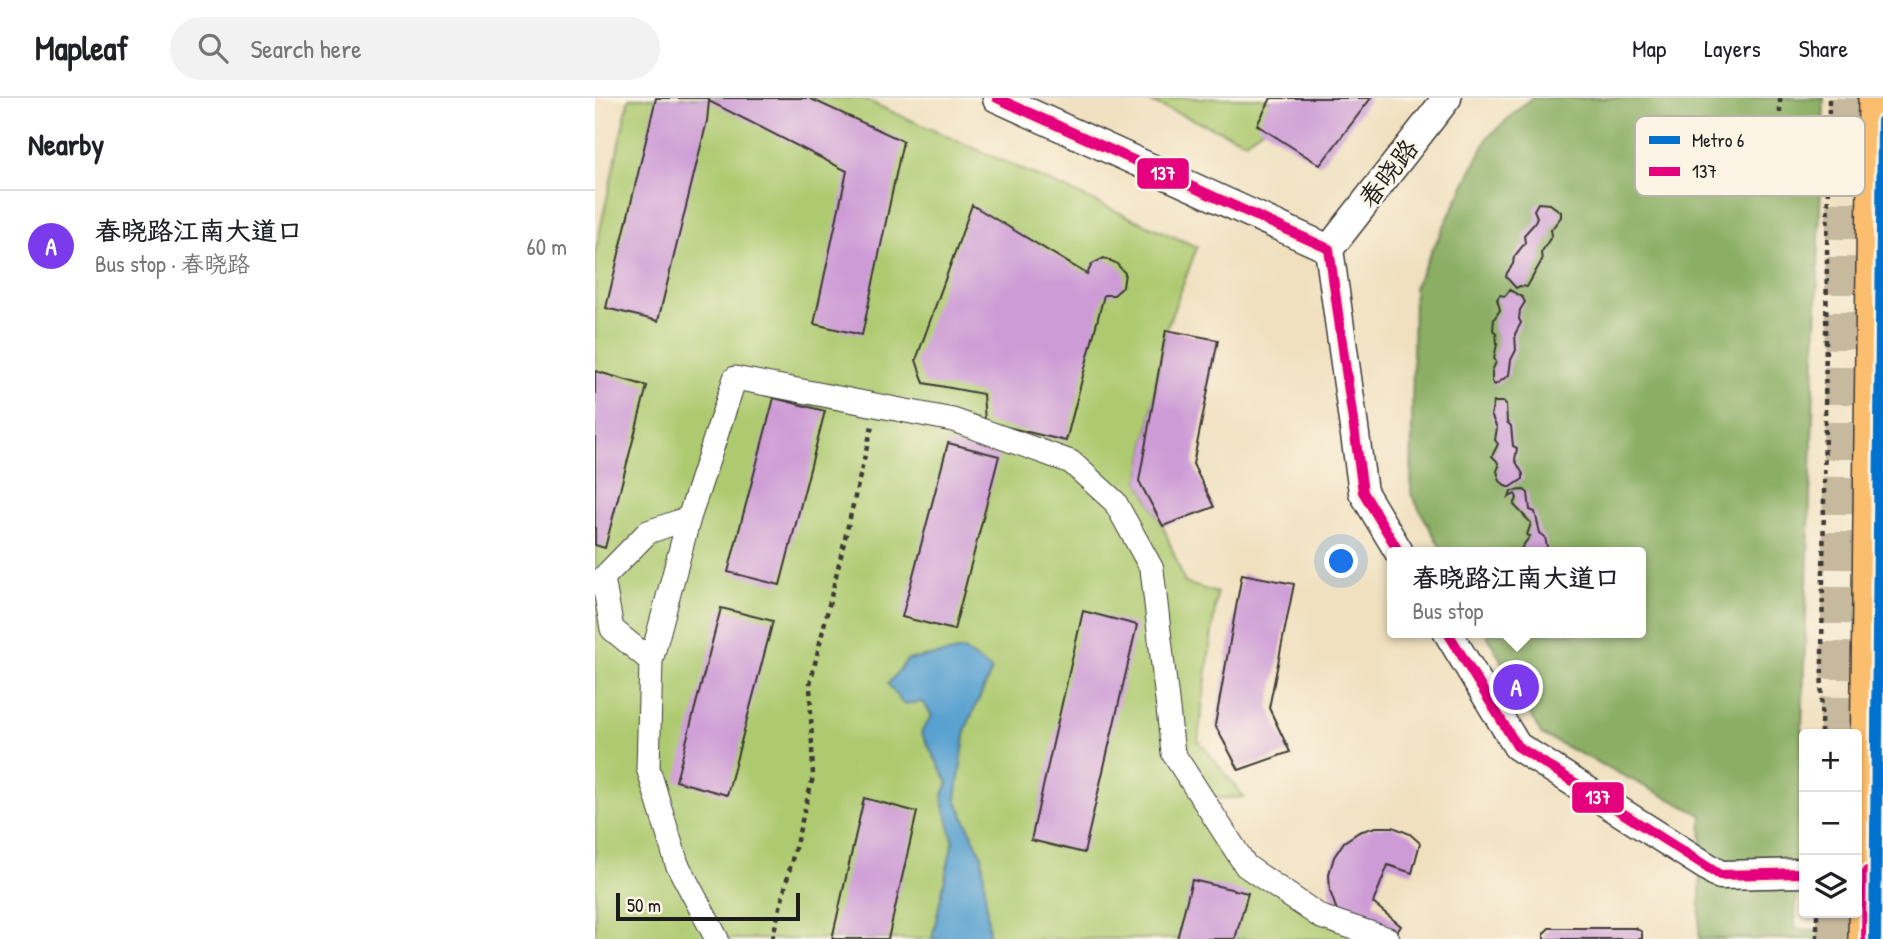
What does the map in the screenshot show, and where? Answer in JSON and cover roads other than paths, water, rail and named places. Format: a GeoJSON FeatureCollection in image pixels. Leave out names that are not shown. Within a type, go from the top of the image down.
{"type":"FeatureCollection","features":[{"type":"Feature","properties":{"kind":"main road"},"geometry":{"type":"LineString","coordinates":[[1866,939],[1869,872],[1876,98]]}},
{"type":"Feature","properties":{"kind":"street"},"geometry":{"type":"LineString","coordinates":[[997,98],[1329,249],[1363,492],[1396,547]]}},
{"type":"Feature","properties":{"kind":"street","name":"春晓路"},"geometry":{"type":"LineString","coordinates":[[1329,249],[1447,98]]}},
{"type":"Feature","properties":{"kind":"street"},"geometry":{"type":"LineString","coordinates":[[717,939],[677,863],[648,768],[650,661],[689,518],[735,378],[953,420],[1071,462],[1115,502],[1152,569],[1173,753],[1246,866],[1321,917],[1388,939]]}},
{"type":"Feature","properties":{"kind":"street"},"geometry":{"type":"LineString","coordinates":[[650,661],[612,629],[599,577],[648,532],[689,518]]}},
{"type":"Feature","properties":{"kind":"street"},"geometry":{"type":"LineString","coordinates":[[1451,638],[1517,746],[1720,875],[1799,873]]}},
{"type":"Feature","properties":{"kind":"water"},"geometry":{"type":"Polygon","coordinates":[[[964,650],[992,670],[966,728],[956,799],[982,856],[989,934],[981,939],[932,939],[953,841],[942,797],[948,783],[921,732],[932,716],[923,702],[903,704],[888,684],[907,660],[964,650]]]}},
{"type":"Feature","properties":{"kind":"tunnel"},"geometry":{"type":"LineString","coordinates":[[1846,98],[1846,116]]}},
{"type":"Feature","properties":{"kind":"tunnel"},"geometry":{"type":"LineString","coordinates":[[1838,729],[1845,196]]}},
{"type":"Feature","properties":{"kind":"tunnel"},"geometry":{"type":"LineString","coordinates":[[1835,918],[1835,939]]}},
{"type":"Feature","properties":{"kind":"metro line","name":"6"},"geometry":{"type":"LineString","coordinates":[[1875,939],[1883,121]]}},
{"type":"Feature","properties":{"kind":"place","name":"春晓路江南大道口"},"geometry":{"type":"Point","coordinates":[1516,687]}}]}
